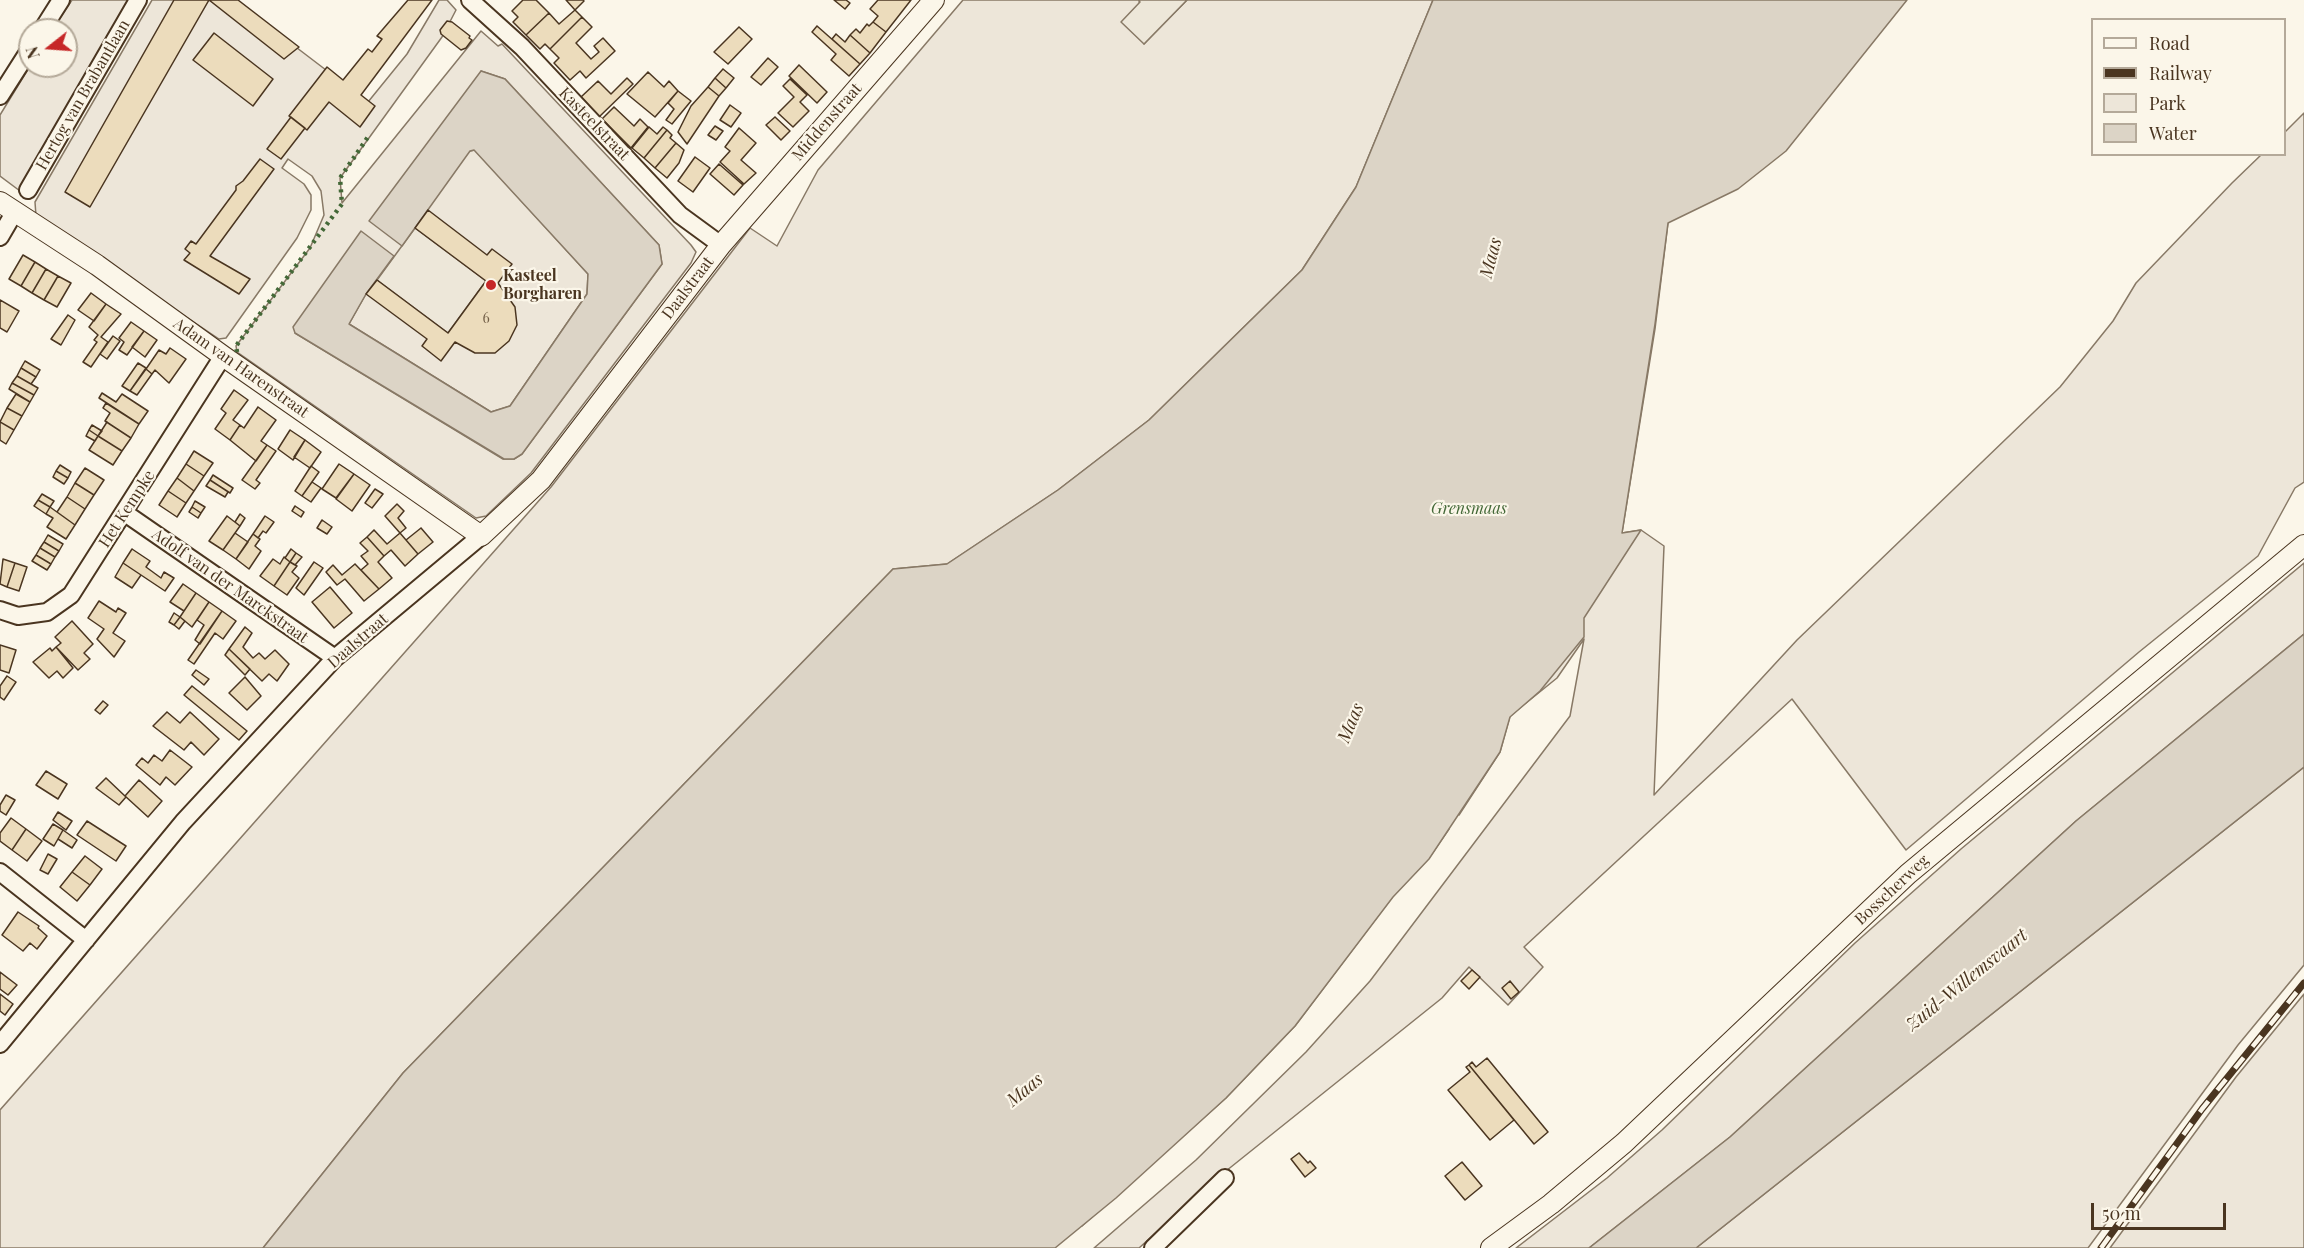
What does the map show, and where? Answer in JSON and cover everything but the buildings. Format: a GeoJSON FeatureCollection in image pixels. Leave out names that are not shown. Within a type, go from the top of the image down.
{"type":"FeatureCollection","features":[{"type":"Feature","properties":{"kind":"street"},"geometry":{"type":"LineString","coordinates":[[50,18],[61,0]]}},
{"type":"Feature","properties":{"kind":"street","name":"Hertog van Brabantlaan"},"geometry":{"type":"LineString","coordinates":[[28,190],[138,0]]}},
{"type":"Feature","properties":{"kind":"street","name":"Kasteelstraat"},"geometry":{"type":"LineString","coordinates":[[470,0],[522,47],[680,215],[721,245]]}},
{"type":"Feature","properties":{"kind":"street","name":"Middenstraat"},"geometry":{"type":"LineString","coordinates":[[721,245],[933,0]]}},
{"type":"Feature","properties":{"kind":"street"},"geometry":{"type":"LineString","coordinates":[[0,96],[18,68]]}},
{"type":"Feature","properties":{"kind":"street"},"geometry":{"type":"LineString","coordinates":[[0,237],[7,208]]}},
{"type":"Feature","properties":{"kind":"street","name":"Adam van Harenstraat"},"geometry":{"type":"LineString","coordinates":[[7,208],[97,265],[223,356],[482,536]]}},
{"type":"Feature","properties":{"kind":"street","name":"Daalstraat"},"geometry":{"type":"LineString","coordinates":[[0,1044],[183,822],[335,658],[482,536],[541,480],[721,245]]}},
{"type":"Feature","properties":{"kind":"street","name":"Het Kempke"},"geometry":{"type":"LineString","coordinates":[[0,610],[18,616],[47,612],[71,595],[223,356]]}},
{"type":"Feature","properties":{"kind":"street","name":"Adolf van der Marckstraat"},"geometry":{"type":"LineString","coordinates":[[125,513],[335,658]]}},
{"type":"Feature","properties":{"kind":"street","name":"Bosscherweg"},"geometry":{"type":"LineString","coordinates":[[1491,1248],[1551,1204],[1633,1135],[1908,874],[2304,545]]}},
{"type":"Feature","properties":{"kind":"street"},"geometry":{"type":"LineString","coordinates":[[0,872],[86,940]]}},
{"type":"Feature","properties":{"kind":"street"},"geometry":{"type":"LineString","coordinates":[[1153,1248],[1225,1178]]}},
{"type":"Feature","properties":{"kind":"green space"},"geometry":{"type":"Polygon","coordinates":[[[72,0],[129,0],[20,191],[0,176],[0,115],[23,78],[78,78],[78,18],[60,18],[72,0]]]}},
{"type":"Feature","properties":{"kind":"green space"},"geometry":{"type":"Polygon","coordinates":[[[152,0],[234,0],[368,102],[407,54],[439,0],[447,0],[456,10],[442,37],[340,178],[342,203],[481,31],[498,46],[502,44],[696,252],[691,263],[531,473],[486,516],[476,518],[237,352],[236,346],[310,248],[324,215],[321,191],[312,176],[288,159],[282,168],[304,184],[311,195],[311,210],[297,238],[226,338],[219,339],[36,216],[35,202],[152,0]],[[481,71],[470,151],[475,150],[588,274],[587,294],[510,406],[491,412],[349,324],[366,294],[295,333],[503,459],[514,459],[522,454],[662,264],[659,245],[505,79],[481,71]]]}},
{"type":"Feature","properties":{"kind":"green space"},"geometry":{"type":"Polygon","coordinates":[[[963,0],[1139,0],[1144,44],[1187,0],[1433,0],[1356,187],[1302,270],[1149,420],[1058,490],[947,564],[893,569],[403,1073],[263,1248],[0,1248],[0,1110],[551,487],[750,228],[777,246],[818,170],[963,0]]]}},
{"type":"Feature","properties":{"kind":"green space","name":"Grensmaas"},"geometry":{"type":"Polygon","coordinates":[[[2304,113],[2304,482],[2295,488],[2258,556],[2139,652],[1906,850],[1792,699],[1524,947],[1543,967],[1508,1005],[1469,967],[1442,998],[1211,1183],[1139,1248],[1094,1248],[1196,1160],[1306,1052],[1370,981],[1570,716],[1584,639],[1557,678],[1510,716],[1500,752],[1459,815],[1455,812],[1446,826],[1449,829],[1429,858],[1393,896],[1295,1026],[1226,1098],[1082,1226],[635,1248],[1668,223],[1655,329],[1622,533],[1641,530],[1664,546],[1654,795],[1797,640],[2060,387],[2113,321],[2136,283],[2232,183],[2260,156],[2286,156],[2286,131],[2304,113]]]}},
{"type":"Feature","properties":{"kind":"green space"},"geometry":{"type":"Polygon","coordinates":[[[2304,563],[2304,634],[2076,821],[1730,1137],[1589,1248],[1516,1248],[1607,1178],[1662,1130],[1855,943],[1961,849],[2304,563]]]}},
{"type":"Feature","properties":{"kind":"green space"},"geometry":{"type":"Polygon","coordinates":[[[2304,767],[2304,965],[2238,1045],[2088,1248],[1696,1248],[2304,767]]]}},
{"type":"Feature","properties":{"kind":"green space"},"geometry":{"type":"Polygon","coordinates":[[[2304,994],[2304,1248],[2110,1248],[2236,1077],[2304,994]]]}},
{"type":"Feature","properties":{"kind":"shaded area"},"geometry":{"type":"Polygon","coordinates":[[[1139,0],[1187,0],[1144,44],[1121,22],[1140,2],[1139,0]]]}},
{"type":"Feature","properties":{"kind":"shaded area"},"geometry":{"type":"Polygon","coordinates":[[[415,228],[486,281],[448,333],[377,280],[415,228]]]}},
{"type":"Feature","properties":{"kind":"water","name":"Maas"},"geometry":{"type":"Polygon","coordinates":[[[1433,0],[1907,0],[1786,151],[1738,189],[1668,223],[1655,324],[1622,533],[1641,530],[1584,618],[1584,637],[1540,691],[1510,717],[1500,752],[1429,859],[1393,897],[1295,1026],[1226,1098],[1116,1198],[1055,1248],[263,1248],[403,1073],[893,569],[947,564],[1058,490],[1149,420],[1302,270],[1356,187],[1433,0]]]}},
{"type":"Feature","properties":{"kind":"water"},"geometry":{"type":"Polygon","coordinates":[[[481,71],[505,79],[659,245],[662,264],[522,454],[514,459],[504,459],[295,333],[293,327],[361,231],[394,256],[366,294],[349,324],[491,412],[510,406],[587,294],[588,274],[474,150],[470,151],[402,246],[369,221],[481,71]]]}},
{"type":"Feature","properties":{"kind":"water","name":"Zuid-Willemsvaart"},"geometry":{"type":"Polygon","coordinates":[[[2304,634],[2304,767],[1696,1248],[1589,1248],[1730,1137],[2076,821],[2304,634]]]}},
{"type":"Feature","properties":{"kind":"railway"},"geometry":{"type":"LineString","coordinates":[[2101,1248],[2202,1109],[2304,983]]}},
{"type":"Feature","properties":{"kind":"hedge"},"geometry":{"type":"LineString","coordinates":[[237,352],[236,346],[342,204],[340,178],[370,134]]}},
{"type":"Feature","properties":{"kind":"place","name":"Kasteel Borgharen"},"geometry":{"type":"Point","coordinates":[491,285]}}]}
